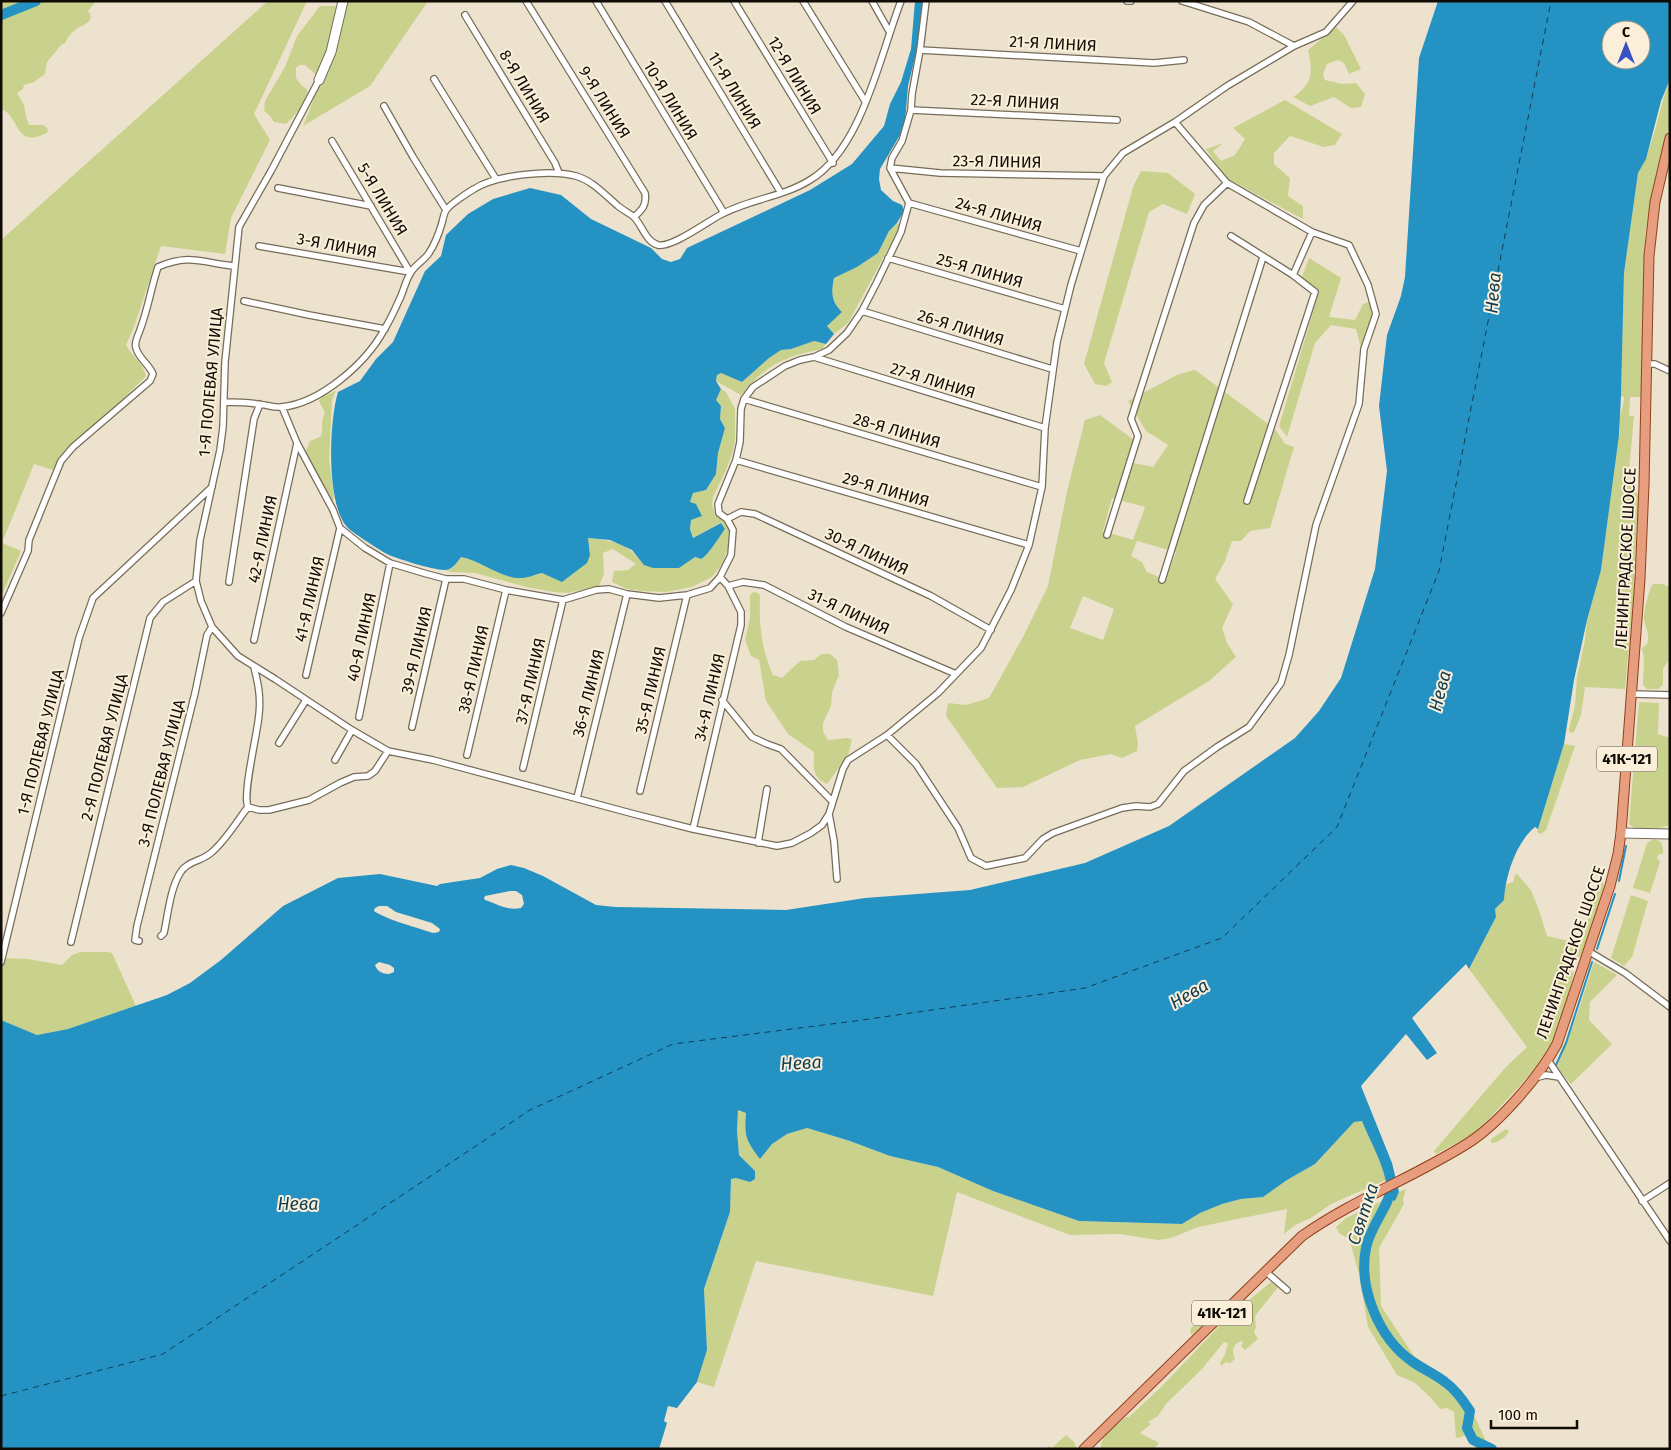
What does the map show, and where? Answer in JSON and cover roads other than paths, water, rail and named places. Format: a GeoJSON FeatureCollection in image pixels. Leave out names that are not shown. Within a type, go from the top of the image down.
{"type":"FeatureCollection","features":[{"type":"Feature","properties":{"kind":"main road","name":"41К-121"},"geometry":{"type":"LineString","coordinates":[[1646,364],[1651,229],[1670,138]]}},
{"type":"Feature","properties":{"kind":"main road","name":"ЛЕНИНГРАДСКОЕ ШОССЕ"},"geometry":{"type":"LineString","coordinates":[[1088,1448],[1302,1236],[1328,1217],[1466,1145],[1480,1135],[1524,1091],[1548,1060],[1557,1044],[1613,875],[1621,833],[1641,570],[1646,364]]}},
{"type":"Feature","properties":{"kind":"street"},"geometry":{"type":"LineString","coordinates":[[319,80],[331,52],[343,1]]}},
{"type":"Feature","properties":{"kind":"street","name":"9-Я ЛИНИЯ"},"geometry":{"type":"LineString","coordinates":[[526,1],[645,193],[644,208],[634,217]]}},
{"type":"Feature","properties":{"kind":"street","name":"10-Я ЛИНИЯ"},"geometry":{"type":"LineString","coordinates":[[596,1],[724,212]]}},
{"type":"Feature","properties":{"kind":"street","name":"11-Я ЛИНИЯ"},"geometry":{"type":"LineString","coordinates":[[665,1],[781,193]]}},
{"type":"Feature","properties":{"kind":"street","name":"12-Я ЛИНИЯ"},"geometry":{"type":"LineString","coordinates":[[734,1],[832,163]]}},
{"type":"Feature","properties":{"kind":"street"},"geometry":{"type":"LineString","coordinates":[[803,1],[865,101]]}},
{"type":"Feature","properties":{"kind":"street"},"geometry":{"type":"LineString","coordinates":[[872,1],[889,31]]}},
{"type":"Feature","properties":{"kind":"street"},"geometry":{"type":"LineString","coordinates":[[224,402],[260,404],[282,408],[313,398],[353,369],[376,345],[410,272],[429,255],[446,210],[474,189],[496,179],[559,173],[577,176],[589,182],[634,217],[650,240],[656,244],[664,245],[724,212],[754,200],[794,190],[813,179],[832,163],[854,129],[878,69],[889,31],[901,1]]}},
{"type":"Feature","properties":{"kind":"street"},"geometry":{"type":"LineString","coordinates":[[282,408],[297,443],[333,510],[340,528],[365,548],[390,563],[446,579],[464,579],[506,590],[562,600],[596,590],[609,589],[627,594],[659,598],[687,595],[710,588],[720,576],[731,555],[733,530],[727,518],[719,513],[718,504],[736,460],[740,442],[741,409],[744,399],[753,387],[785,366],[800,360],[814,358],[829,350],[847,332],[862,311],[901,232],[909,203],[890,168],[892,158],[902,141],[911,110],[926,1]]}},
{"type":"Feature","properties":{"kind":"street"},"geometry":{"type":"LineString","coordinates":[[1182,1],[1249,22],[1294,46]]}},
{"type":"Feature","properties":{"kind":"street"},"geometry":{"type":"LineString","coordinates":[[212,487],[200,540],[196,581],[201,601],[212,627],[238,656],[275,678],[352,730],[388,750],[433,760],[693,829],[777,846],[792,843],[811,834],[822,825],[829,814],[843,768],[848,760],[887,735],[938,693],[981,648],[1011,590],[1029,545],[1042,486],[1045,428],[1052,369],[1065,309],[1104,176],[1123,153],[1175,122],[1227,86],[1294,46],[1326,32],[1353,1]]}},
{"type":"Feature","properties":{"kind":"street","name":"8-Я ЛИНИЯ"},"geometry":{"type":"LineString","coordinates":[[465,15],[555,163],[559,173]]}},
{"type":"Feature","properties":{"kind":"street","name":"21-Я ЛИНИЯ"},"geometry":{"type":"LineString","coordinates":[[920,50],[1154,62],[1184,60]]}},
{"type":"Feature","properties":{"kind":"street"},"geometry":{"type":"LineString","coordinates":[[434,79],[496,179]]}},
{"type":"Feature","properties":{"kind":"street","name":"1-Я ПОЛЕВАЯ УЛИЦА"},"geometry":{"type":"LineString","coordinates":[[1,962],[79,638],[94,598],[212,487],[220,450],[225,362],[239,227],[319,80]]}},
{"type":"Feature","properties":{"kind":"street"},"geometry":{"type":"LineString","coordinates":[[384,106],[412,157],[446,210]]}},
{"type":"Feature","properties":{"kind":"street","name":"22-Я ЛИНИЯ"},"geometry":{"type":"LineString","coordinates":[[911,110],[1118,120]]}},
{"type":"Feature","properties":{"kind":"street"},"geometry":{"type":"LineString","coordinates":[[887,735],[916,764],[958,828],[971,858],[986,866],[1025,858],[1043,840],[1054,833],[1122,808],[1136,806],[1150,808],[1158,804],[1184,771],[1248,727],[1281,684],[1289,655],[1316,525],[1359,404],[1364,349],[1376,314],[1368,285],[1349,245],[1312,232],[1227,183],[1175,122]]}},
{"type":"Feature","properties":{"kind":"street","name":"5-Я ЛИНИЯ"},"geometry":{"type":"LineString","coordinates":[[332,141],[410,272]]}},
{"type":"Feature","properties":{"kind":"street","name":"23-Я ЛИНИЯ"},"geometry":{"type":"LineString","coordinates":[[890,168],[940,173],[1104,176]]}},
{"type":"Feature","properties":{"kind":"street"},"geometry":{"type":"LineString","coordinates":[[1107,534],[1138,436],[1131,419],[1194,223],[1204,205],[1227,183]]}},
{"type":"Feature","properties":{"kind":"street"},"geometry":{"type":"LineString","coordinates":[[278,188],[371,206]]}},
{"type":"Feature","properties":{"kind":"street","name":"24-Я ЛИНИЯ"},"geometry":{"type":"LineString","coordinates":[[909,203],[1081,251]]}},
{"type":"Feature","properties":{"kind":"street"},"geometry":{"type":"LineString","coordinates":[[1293,275],[1312,232]]}},
{"type":"Feature","properties":{"kind":"street"},"geometry":{"type":"LineString","coordinates":[[1231,236],[1293,275],[1315,292],[1247,502]]}},
{"type":"Feature","properties":{"kind":"street","name":"3-Я ЛИНИЯ"},"geometry":{"type":"LineString","coordinates":[[259,246],[410,272]]}},
{"type":"Feature","properties":{"kind":"street"},"geometry":{"type":"LineString","coordinates":[[1162,580],[1263,257]]}},
{"type":"Feature","properties":{"kind":"street","name":"25-Я ЛИНИЯ"},"geometry":{"type":"LineString","coordinates":[[888,258],[1065,309]]}},
{"type":"Feature","properties":{"kind":"street"},"geometry":{"type":"LineString","coordinates":[[1,613],[28,551],[29,540],[61,461],[73,447],[150,380],[152,374],[150,369],[139,356],[136,346],[158,267],[180,259],[234,266]]}},
{"type":"Feature","properties":{"kind":"street"},"geometry":{"type":"LineString","coordinates":[[244,301],[385,329]]}},
{"type":"Feature","properties":{"kind":"street","name":"26-Я ЛИНИЯ"},"geometry":{"type":"LineString","coordinates":[[862,311],[1052,369]]}},
{"type":"Feature","properties":{"kind":"street","name":"27-Я ЛИНИЯ"},"geometry":{"type":"LineString","coordinates":[[814,358],[1045,428]]}},
{"type":"Feature","properties":{"kind":"street"},"geometry":{"type":"LineString","coordinates":[[1646,364],[1656,364],[1670,371]]}},
{"type":"Feature","properties":{"kind":"street","name":"28-Я ЛИНИЯ"},"geometry":{"type":"LineString","coordinates":[[744,399],[1042,486]]}},
{"type":"Feature","properties":{"kind":"street"},"geometry":{"type":"LineString","coordinates":[[229,582],[254,420],[260,404]]}},
{"type":"Feature","properties":{"kind":"street","name":"42-Я ЛИНИЯ"},"geometry":{"type":"LineString","coordinates":[[254,640],[297,443]]}},
{"type":"Feature","properties":{"kind":"street","name":"29-Я ЛИНИЯ"},"geometry":{"type":"LineString","coordinates":[[736,460],[1029,545]]}},
{"type":"Feature","properties":{"kind":"street","name":"30-Я ЛИНИЯ"},"geometry":{"type":"LineString","coordinates":[[727,518],[741,512],[755,514],[931,596],[991,630]]}},
{"type":"Feature","properties":{"kind":"street","name":"41-Я ЛИНИЯ"},"geometry":{"type":"LineString","coordinates":[[306,675],[340,528]]}},
{"type":"Feature","properties":{"kind":"street","name":"40-Я ЛИНИЯ"},"geometry":{"type":"LineString","coordinates":[[359,717],[390,563]]}},
{"type":"Feature","properties":{"kind":"street","name":"34-Я ЛИНИЯ"},"geometry":{"type":"LineString","coordinates":[[693,829],[741,625],[741,612],[728,586],[720,576]]}},
{"type":"Feature","properties":{"kind":"street","name":"39-Я ЛИНИЯ"},"geometry":{"type":"LineString","coordinates":[[412,727],[446,579]]}},
{"type":"Feature","properties":{"kind":"street","name":"2-Я ПОЛЕВАЯ УЛИЦА"},"geometry":{"type":"LineString","coordinates":[[71,942],[150,618],[163,602],[196,581]]}},
{"type":"Feature","properties":{"kind":"street","name":"31-Я ЛИНИЯ"},"geometry":{"type":"LineString","coordinates":[[728,586],[743,582],[764,585],[846,627],[956,674]]}},
{"type":"Feature","properties":{"kind":"street","name":"38-Я ЛИНИЯ"},"geometry":{"type":"LineString","coordinates":[[467,755],[506,590]]}},
{"type":"Feature","properties":{"kind":"street","name":"36-Я ЛИНИЯ"},"geometry":{"type":"LineString","coordinates":[[577,798],[627,594]]}},
{"type":"Feature","properties":{"kind":"street","name":"35-Я ЛИНИЯ"},"geometry":{"type":"LineString","coordinates":[[640,791],[687,595]]}},
{"type":"Feature","properties":{"kind":"street","name":"37-Я ЛИНИЯ"},"geometry":{"type":"LineString","coordinates":[[524,768],[562,600]]}},
{"type":"Feature","properties":{"kind":"street","name":"3-Я ПОЛЕВАЯ УЛИЦА"},"geometry":{"type":"LineString","coordinates":[[139,941],[135,940],[137,926],[195,693],[207,635],[212,627]]}},
{"type":"Feature","properties":{"kind":"street"},"geometry":{"type":"LineString","coordinates":[[254,667],[260,699],[247,789],[246,802],[248,806],[258,810],[269,810],[309,800],[354,777],[368,776],[375,771],[388,750]]}},
{"type":"Feature","properties":{"kind":"street"},"geometry":{"type":"LineString","coordinates":[[1632,694],[1670,695]]}},
{"type":"Feature","properties":{"kind":"street"},"geometry":{"type":"LineString","coordinates":[[279,743],[306,700]]}},
{"type":"Feature","properties":{"kind":"street"},"geometry":{"type":"LineString","coordinates":[[722,700],[752,737],[781,749],[832,801]]}},
{"type":"Feature","properties":{"kind":"street"},"geometry":{"type":"LineString","coordinates":[[335,760],[352,730]]}},
{"type":"Feature","properties":{"kind":"street"},"geometry":{"type":"LineString","coordinates":[[758,843],[766,789]]}},
{"type":"Feature","properties":{"kind":"street"},"geometry":{"type":"LineString","coordinates":[[161,936],[164,933],[180,873],[191,863],[210,854],[217,848],[248,806]]}},
{"type":"Feature","properties":{"kind":"street"},"geometry":{"type":"LineString","coordinates":[[829,814],[838,879]]}},
{"type":"Feature","properties":{"kind":"street"},"geometry":{"type":"LineString","coordinates":[[1621,833],[1670,834]]}},
{"type":"Feature","properties":{"kind":"street"},"geometry":{"type":"LineString","coordinates":[[1588,951],[1625,973],[1670,1007]]}},
{"type":"Feature","properties":{"kind":"street"},"geometry":{"type":"LineString","coordinates":[[1548,1060],[1670,1241]]}},
{"type":"Feature","properties":{"kind":"street"},"geometry":{"type":"LineString","coordinates":[[1534,1078],[1546,1075],[1559,1077]]}},
{"type":"Feature","properties":{"kind":"street"},"geometry":{"type":"LineString","coordinates":[[1642,1201],[1670,1183]]}},
{"type":"Feature","properties":{"kind":"street"},"geometry":{"type":"LineString","coordinates":[[1265,1271],[1287,1290]]}},
{"type":"Feature","properties":{"kind":"water"},"geometry":{"type":"Polygon","coordinates":[[[915,1],[924,1],[919,41],[908,86],[905,122],[900,135],[880,169],[879,179],[881,190],[893,201],[902,205],[904,211],[897,223],[889,231],[878,253],[857,267],[834,278],[833,296],[842,312],[827,326],[834,334],[826,344],[814,341],[791,349],[781,350],[742,382],[721,373],[717,375],[716,381],[721,389],[716,400],[721,406],[720,419],[725,428],[718,453],[716,474],[706,490],[693,493],[690,502],[696,504],[702,516],[691,520],[690,529],[693,538],[721,523],[725,529],[704,557],[701,559],[695,557],[679,568],[653,568],[644,565],[632,550],[610,540],[588,538],[590,555],[587,563],[562,582],[542,573],[524,578],[514,578],[461,557],[454,566],[447,570],[423,566],[396,558],[385,553],[347,527],[340,516],[335,500],[331,462],[333,422],[338,392],[360,381],[376,359],[393,342],[425,271],[441,256],[446,235],[468,214],[493,199],[530,188],[561,195],[591,219],[651,248],[662,259],[671,262],[680,259],[687,248],[810,190],[852,164],[884,126],[890,104],[901,82],[911,49],[915,1]]]}},
{"type":"Feature","properties":{"kind":"water","name":"Нева"},"geometry":{"type":"Polygon","coordinates":[[[1438,1],[1670,1],[1670,79],[1661,101],[1646,159],[1638,173],[1624,273],[1619,435],[1601,570],[1587,620],[1574,680],[1564,744],[1538,829],[1535,827],[1528,834],[1517,851],[1509,871],[1504,900],[1495,909],[1496,917],[1469,969],[1466,964],[1412,1018],[1437,1053],[1427,1060],[1406,1034],[1361,1086],[1392,1163],[1399,1192],[1395,1201],[1388,1198],[1382,1167],[1362,1121],[1354,1122],[1315,1164],[1263,1197],[1241,1199],[1222,1204],[1200,1213],[1182,1224],[1079,1221],[993,1191],[938,1167],[890,1156],[807,1128],[787,1134],[772,1144],[760,1159],[747,1138],[745,1127],[746,1113],[738,1110],[739,1155],[755,1171],[755,1179],[750,1182],[736,1178],[731,1179],[730,1212],[704,1289],[707,1350],[697,1382],[677,1408],[668,1406],[664,1421],[667,1423],[659,1449],[1,1449],[1,1020],[37,1035],[68,1029],[167,995],[190,983],[221,960],[283,906],[338,878],[380,874],[437,886],[480,878],[497,869],[511,865],[543,876],[596,905],[786,910],[865,898],[970,890],[1085,863],[1169,826],[1295,738],[1319,711],[1341,678],[1375,569],[1387,471],[1379,406],[1387,335],[1401,296],[1405,277],[1419,58],[1438,1]],[[516,891],[485,896],[484,898],[507,908],[521,908],[524,904],[522,895],[516,891]],[[379,906],[374,911],[379,914],[433,933],[439,932],[440,929],[432,923],[396,912],[387,906],[379,906]],[[379,962],[375,965],[382,973],[389,974],[394,972],[394,968],[390,965],[379,962]]]}},
{"type":"Feature","properties":{"kind":"waterway"},"geometry":{"type":"LineString","coordinates":[[1,15],[36,1]]}},
{"type":"Feature","properties":{"kind":"waterway"},"geometry":{"type":"LineString","coordinates":[[1619,881],[1626,846]]}},
{"type":"Feature","properties":{"kind":"waterway"},"geometry":{"type":"LineString","coordinates":[[1597,949],[1615,894]]}},
{"type":"Feature","properties":{"kind":"waterway"},"geometry":{"type":"LineString","coordinates":[[1556,1065],[1566,1043],[1592,962]]}},
{"type":"Feature","properties":{"kind":"waterway","name":"Святка"},"geometry":{"type":"LineString","coordinates":[[1392,1186],[1387,1201],[1371,1232],[1366,1248],[1364,1263],[1368,1296],[1381,1326],[1390,1340],[1413,1362],[1441,1379],[1459,1395],[1470,1411],[1467,1428],[1473,1440],[1492,1449]]}}]}
